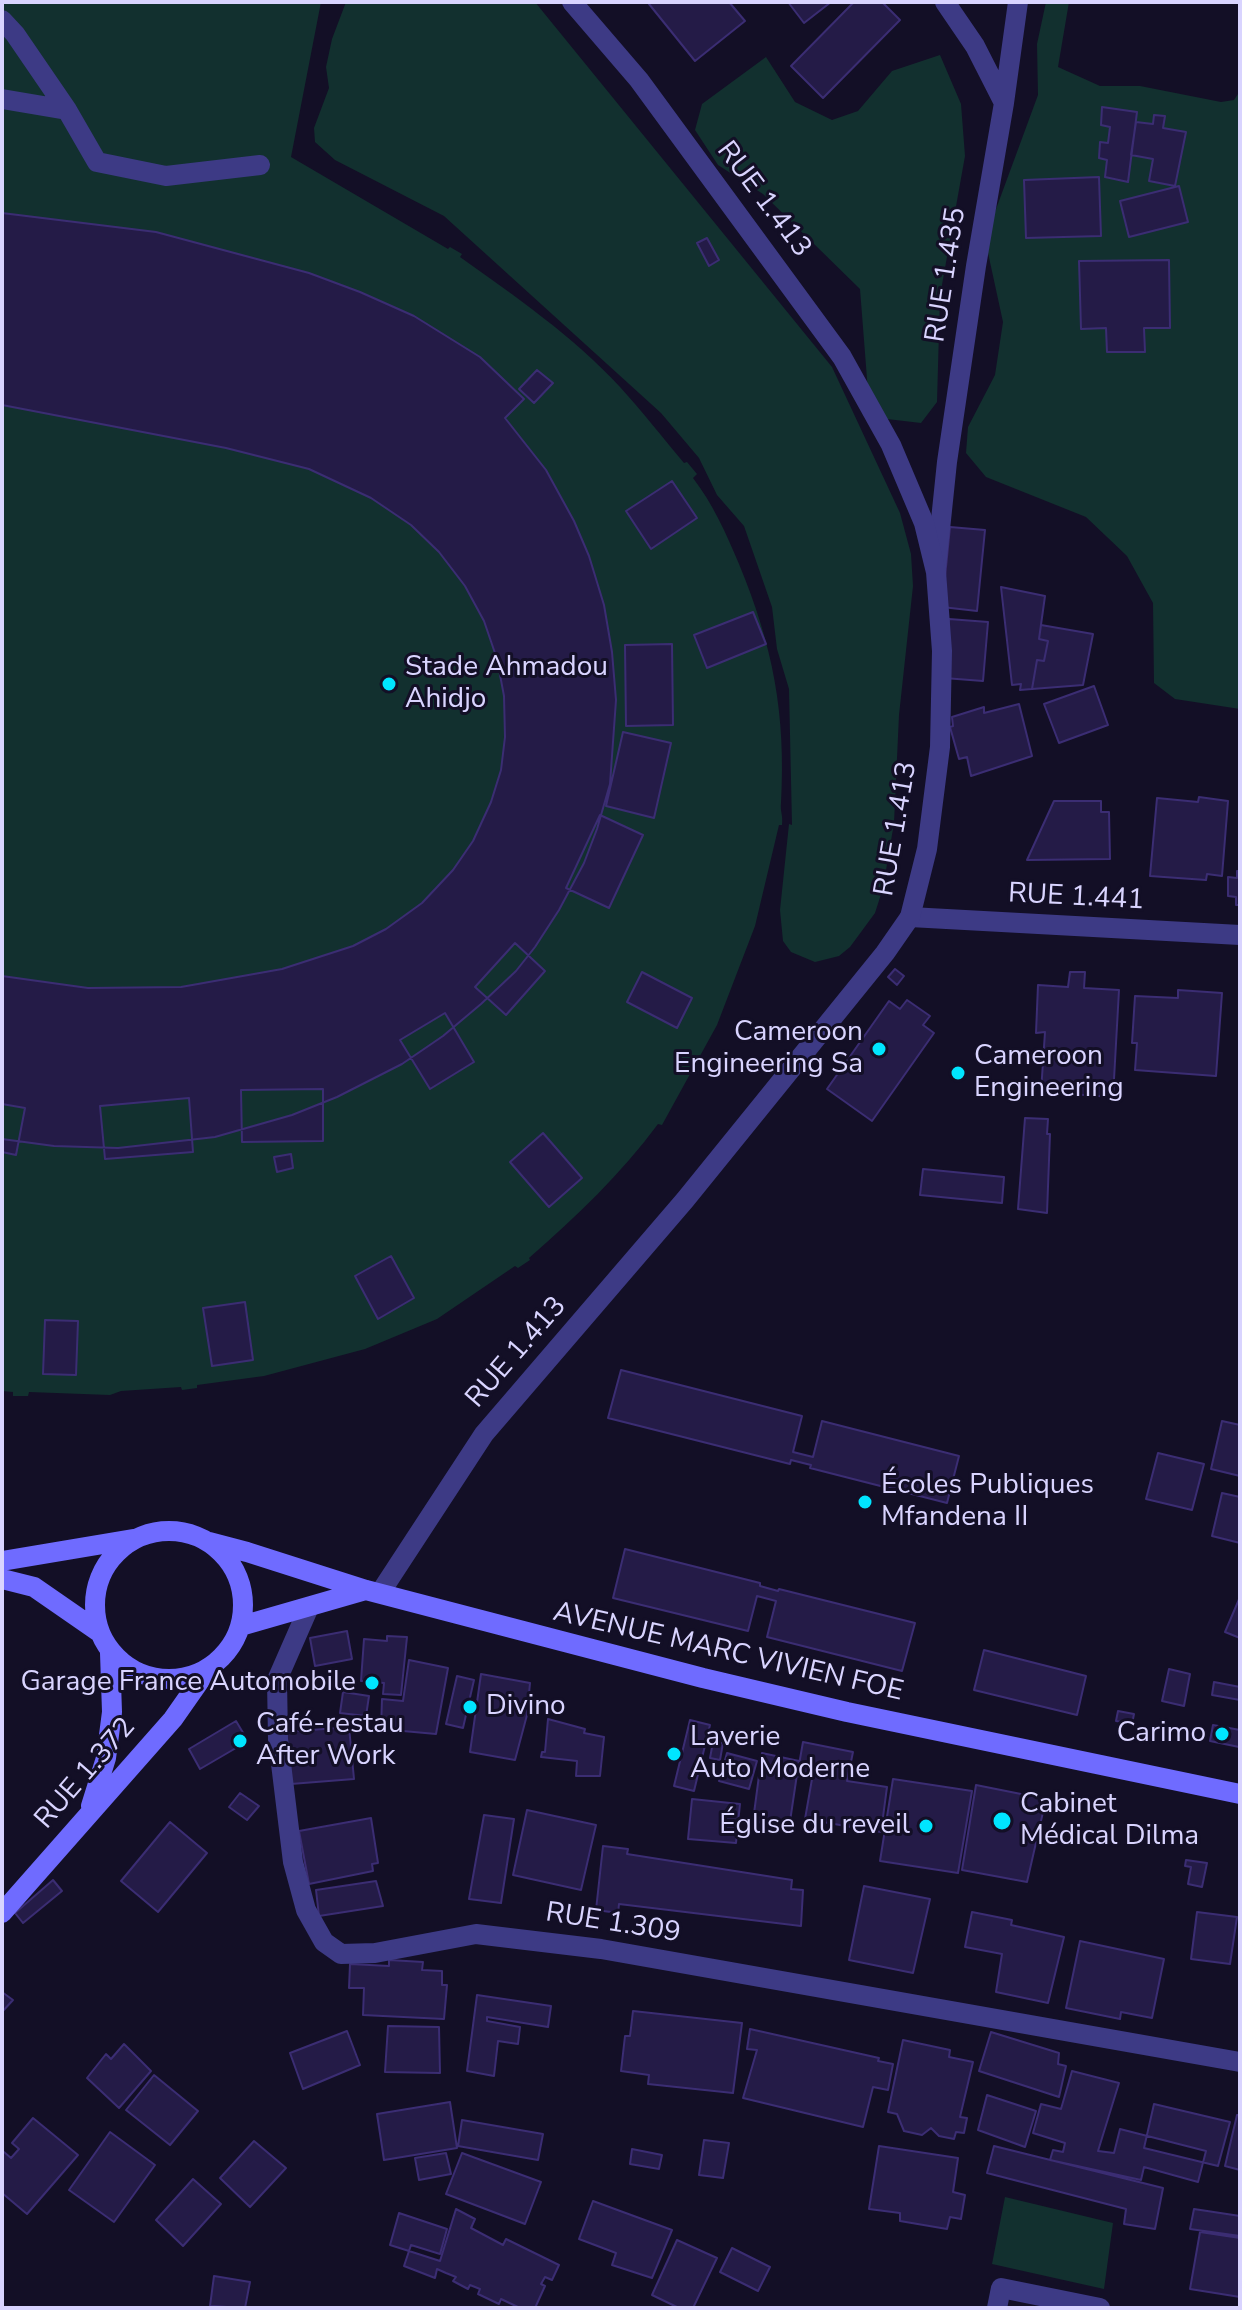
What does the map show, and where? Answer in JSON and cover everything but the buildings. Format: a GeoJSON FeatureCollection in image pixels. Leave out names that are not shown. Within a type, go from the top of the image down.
{"type":"FeatureCollection","features":[{"type":"Feature","properties":{"kind":"main road"},"geometry":{"type":"LineString","coordinates":[[2,1561],[133,1539],[163,1530],[195,1535],[209,1542],[235,1570],[243,1607],[241,1626],[229,1651],[208,1669],[183,1679],[156,1680],[131,1670],[110,1653],[94,1615],[95,1597],[107,1563],[133,1539]]}},
{"type":"Feature","properties":{"kind":"main road","name":"AVENUE MARC VIVIEN FOE"},"geometry":{"type":"LineString","coordinates":[[209,1542],[373,1592],[558,1642],[847,1712],[1240,1794]]}},
{"type":"Feature","properties":{"kind":"main road"},"geometry":{"type":"LineString","coordinates":[[2,1579],[34,1587],[99,1632]]}},
{"type":"Feature","properties":{"kind":"main road"},"geometry":{"type":"LineString","coordinates":[[241,1626],[373,1592]]}},
{"type":"Feature","properties":{"kind":"main road"},"geometry":{"type":"LineString","coordinates":[[87,1817],[106,1758],[112,1712],[110,1653]]}},
{"type":"Feature","properties":{"kind":"main road","name":"RUE 1.372"},"geometry":{"type":"LineString","coordinates":[[2,1913],[173,1719],[208,1669]]}},
{"type":"Feature","properties":{"kind":"street","name":"RUE 1.413"},"geometry":{"type":"LineString","coordinates":[[373,1592],[484,1434],[685,1200],[885,953],[910,917],[927,849],[940,747],[942,651],[936,572],[924,523],[891,445],[842,357],[639,80],[572,2]]}},
{"type":"Feature","properties":{"kind":"street"},"geometry":{"type":"LineString","coordinates":[[945,2],[975,46],[1004,103]]}},
{"type":"Feature","properties":{"kind":"street","name":"RUE 1.435"},"geometry":{"type":"LineString","coordinates":[[936,572],[947,462],[1018,2]]}},
{"type":"Feature","properties":{"kind":"street"},"geometry":{"type":"LineString","coordinates":[[2,20],[67,110],[97,162],[166,176],[260,165]]}},
{"type":"Feature","properties":{"kind":"street"},"geometry":{"type":"LineString","coordinates":[[2,99],[67,110]]}},
{"type":"Feature","properties":{"kind":"street","name":"RUE 1.441"},"geometry":{"type":"LineString","coordinates":[[910,917],[1240,935]]}},
{"type":"Feature","properties":{"kind":"street","name":"RUE 1.309"},"geometry":{"type":"LineString","coordinates":[[309,1607],[277,1680],[278,1739],[293,1862],[306,1910],[324,1942],[341,1954],[375,1953],[476,1934],[601,1949],[1240,2062]]}},
{"type":"Feature","properties":{"kind":"street"},"geometry":{"type":"LineString","coordinates":[[999,2298],[1100,2308]]}},
{"type":"Feature","properties":{"kind":"green space","name":"Stade Ahmadou Ahidjo"},"geometry":{"type":"Polygon","coordinates":[[[2,2],[321,2],[291,157],[448,249],[450,247],[462,254],[460,257],[583,351],[620,387],[684,463],[687,462],[697,474],[693,478],[719,519],[751,594],[775,681],[781,740],[782,825],[779,825],[755,926],[717,1025],[662,1125],[658,1124],[613,1178],[530,1260],[518,1268],[515,1266],[437,1319],[365,1349],[264,1376],[197,1385],[197,1388],[121,1391],[110,1395],[29,1392],[28,1396],[13,1396],[13,1392],[2,1391],[2,2]]]}},
{"type":"Feature","properties":{"kind":"green space"},"geometry":{"type":"Polygon","coordinates":[[[346,2],[535,2],[832,367],[900,513],[911,554],[913,586],[899,715],[894,823],[883,888],[875,913],[850,947],[839,956],[815,962],[791,952],[783,941],[780,910],[789,824],[792,825],[789,689],[777,649],[772,607],[744,526],[717,495],[699,458],[661,413],[444,216],[335,160],[315,142],[314,128],[329,88],[326,67],[332,39],[346,2]]]}},
{"type":"Feature","properties":{"kind":"green space"},"geometry":{"type":"Polygon","coordinates":[[[1046,2],[1069,2],[1058,67],[1100,86],[1140,86],[1221,102],[1234,100],[1240,91],[1240,709],[1175,699],[1154,683],[1153,603],[1127,556],[1086,517],[986,477],[966,453],[968,427],[995,375],[1003,322],[985,239],[1038,95],[1037,44],[1046,2]]]}},
{"type":"Feature","properties":{"kind":"green space"},"geometry":{"type":"Polygon","coordinates":[[[940,55],[961,104],[965,156],[940,296],[937,402],[921,423],[870,417],[860,289],[763,194],[718,165],[695,130],[702,104],[766,57],[795,102],[832,120],[858,111],[892,71],[940,55]]]}},
{"type":"Feature","properties":{"kind":"green space"},"geometry":{"type":"Polygon","coordinates":[[[1005,2197],[1113,2223],[1104,2289],[992,2264],[1005,2197]]]}},
{"type":"Feature","properties":{"kind":"place","name":"Stade Ahmadou Ahidjo"},"geometry":{"type":"Point","coordinates":[389,684]}},
{"type":"Feature","properties":{"kind":"place","name":"Cameroon Engineering Sa"},"geometry":{"type":"Point","coordinates":[879,1049]}},
{"type":"Feature","properties":{"kind":"place","name":"Cameroon Engineering"},"geometry":{"type":"Point","coordinates":[958,1073]}},
{"type":"Feature","properties":{"kind":"place","name":"Écoles Publiques Mfandena II"},"geometry":{"type":"Point","coordinates":[865,1502]}},
{"type":"Feature","properties":{"kind":"place","name":"Garage France Automobile"},"geometry":{"type":"Point","coordinates":[372,1683]}},
{"type":"Feature","properties":{"kind":"place","name":"Divino"},"geometry":{"type":"Point","coordinates":[470,1707]}},
{"type":"Feature","properties":{"kind":"place","name":"Carimo"},"geometry":{"type":"Point","coordinates":[1222,1734]}},
{"type":"Feature","properties":{"kind":"place","name":"Café-restau After Work"},"geometry":{"type":"Point","coordinates":[240,1741]}},
{"type":"Feature","properties":{"kind":"place","name":"Laverie Auto Moderne"},"geometry":{"type":"Point","coordinates":[674,1754]}},
{"type":"Feature","properties":{"kind":"place","name":"Cabinet Médical Dilma"},"geometry":{"type":"Point","coordinates":[1002,1821]}},
{"type":"Feature","properties":{"kind":"place","name":"Église du reveil"},"geometry":{"type":"Point","coordinates":[926,1826]}}]}
